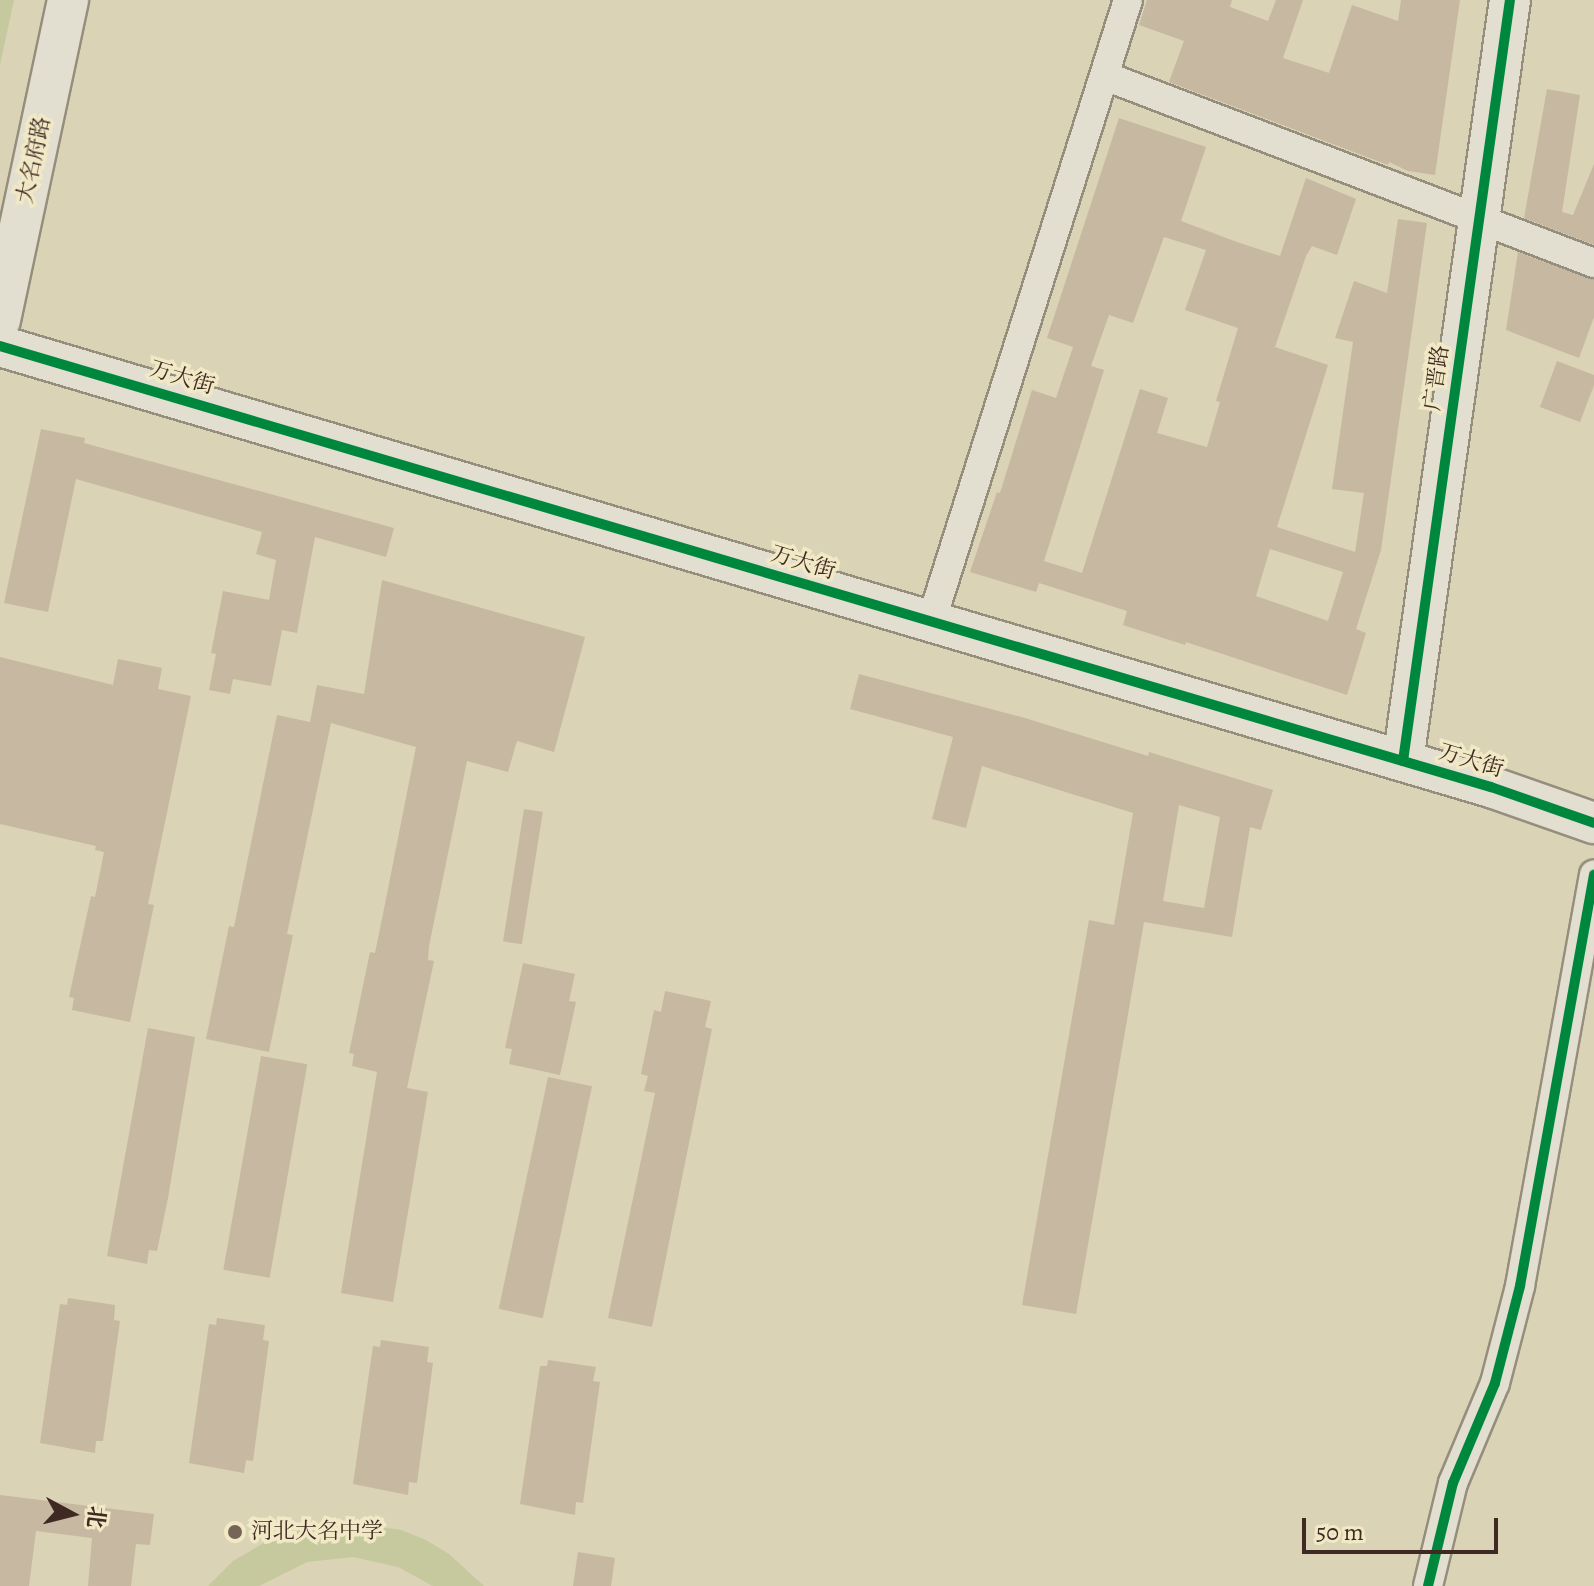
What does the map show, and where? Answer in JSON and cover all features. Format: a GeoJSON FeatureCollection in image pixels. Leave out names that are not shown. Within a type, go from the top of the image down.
{"type":"FeatureCollection","features":[{"type":"Feature","properties":{"kind":"street","name":"大名府路"},"geometry":{"type":"LineString","coordinates":[[0,191],[41,0]]}},
{"type":"Feature","properties":{"kind":"street","name":"大名府路"},"geometry":{"type":"LineString","coordinates":[[0,320],[68,0]]}},
{"type":"Feature","properties":{"kind":"street"},"geometry":{"type":"LineString","coordinates":[[931,622],[1128,0]]}},
{"type":"Feature","properties":{"kind":"street","name":"广晋路"},"geometry":{"type":"LineString","coordinates":[[1403,761],[1510,0]]}},
{"type":"Feature","properties":{"kind":"street"},"geometry":{"type":"LineString","coordinates":[[1105,76],[1594,263]]}},
{"type":"Feature","properties":{"kind":"street","name":"万大街"},"geometry":{"type":"LineString","coordinates":[[0,346],[1403,761],[1594,823]]}},
{"type":"Feature","properties":{"kind":"street"},"geometry":{"type":"LineString","coordinates":[[1428,1586],[1453,1483],[1495,1383],[1520,1286],[1594,875]]}},
{"type":"Feature","properties":{"kind":"green space"},"geometry":{"type":"Polygon","coordinates":[[[0,0],[14,0],[0,65],[0,0]]]}},
{"type":"Feature","properties":{"kind":"green space"},"geometry":{"type":"Polygon","coordinates":[[[349,1522],[401,1530],[426,1540],[449,1554],[484,1586],[433,1586],[398,1567],[353,1557],[307,1562],[259,1586],[208,1586],[233,1561],[276,1536],[300,1528],[349,1522]]]}},
{"type":"Feature","properties":{"kind":"building"},"geometry":{"type":"Polygon","coordinates":[[[1147,0],[1232,0],[1230,7],[1268,21],[1276,0],[1303,0],[1283,58],[1329,73],[1352,5],[1398,21],[1401,0],[1460,0],[1435,175],[1408,171],[1389,162],[1388,165],[1169,82],[1184,41],[1139,25],[1147,0]]]}},
{"type":"Feature","properties":{"kind":"building"},"geometry":{"type":"Polygon","coordinates":[[[1547,89],[1580,95],[1562,212],[1573,215],[1594,164],[1594,245],[1524,218],[1547,89]]]}},
{"type":"Feature","properties":{"kind":"building"},"geometry":{"type":"Polygon","coordinates":[[[1119,118],[1206,147],[1181,221],[1237,242],[1280,256],[1306,178],[1356,199],[1337,255],[1312,246],[1306,256],[1275,347],[1328,365],[1277,527],[1355,552],[1364,493],[1332,489],[1353,342],[1335,338],[1354,281],[1387,293],[1398,219],[1427,223],[1381,550],[1356,629],[1366,633],[1347,695],[1186,642],[1185,645],[1123,625],[1127,611],[1039,583],[1036,592],[970,572],[997,492],[1000,493],[1032,390],[1056,398],[1073,347],[1047,338],[1119,118]],[[1164,237],[1133,323],[1109,315],[1091,366],[1104,370],[1044,561],[1082,573],[1140,389],[1168,398],[1157,433],[1207,447],[1220,402],[1216,401],[1238,328],[1185,310],[1206,250],[1164,237]],[[1270,549],[1256,596],[1328,621],[1343,572],[1270,549]]]}},
{"type":"Feature","properties":{"kind":"building"},"geometry":{"type":"Polygon","coordinates":[[[1518,252],[1594,280],[1594,317],[1579,358],[1506,330],[1518,252]]]}},
{"type":"Feature","properties":{"kind":"building"},"geometry":{"type":"Polygon","coordinates":[[[1557,361],[1594,375],[1594,385],[1580,422],[1540,407],[1557,361]]]}},
{"type":"Feature","properties":{"kind":"building"},"geometry":{"type":"Polygon","coordinates":[[[41,429],[85,438],[84,443],[394,528],[386,557],[315,537],[297,633],[282,630],[271,686],[233,679],[230,694],[209,690],[216,654],[211,653],[223,591],[269,600],[276,560],[256,554],[262,532],[76,479],[48,612],[4,603],[41,429]]]}},
{"type":"Feature","properties":{"kind":"building"},"geometry":{"type":"Polygon","coordinates":[[[382,580],[585,637],[554,752],[517,741],[508,772],[467,761],[429,946],[428,960],[434,961],[407,1088],[428,1092],[393,1302],[341,1293],[377,1072],[352,1066],[354,1054],[349,1053],[370,952],[375,953],[416,747],[331,723],[287,934],[293,935],[269,1052],[206,1039],[229,926],[234,927],[277,715],[310,722],[317,685],[364,694],[382,580]]]}},
{"type":"Feature","properties":{"kind":"building"},"geometry":{"type":"Polygon","coordinates":[[[0,657],[113,685],[118,659],[162,668],[158,689],[191,696],[148,904],[154,905],[130,1022],[72,1010],[74,998],[69,997],[104,852],[95,850],[96,846],[0,824],[0,657]]]}},
{"type":"Feature","properties":{"kind":"building"},"geometry":{"type":"Polygon","coordinates":[[[859,674],[1025,718],[1148,756],[1149,752],[1273,790],[1261,830],[1250,827],[1232,937],[1144,922],[1076,1314],[1022,1305],[1089,920],[1114,925],[1133,813],[982,766],[966,828],[932,819],[953,737],[850,709],[859,674]],[[1179,805],[1163,901],[1204,908],[1220,817],[1179,805]]]}},
{"type":"Feature","properties":{"kind":"building"},"geometry":{"type":"Polygon","coordinates":[[[524,809],[543,812],[522,944],[503,941],[524,809]]]}},
{"type":"Feature","properties":{"kind":"building"},"geometry":{"type":"Polygon","coordinates":[[[523,963],[575,974],[569,1001],[576,1002],[560,1075],[509,1064],[512,1049],[505,1048],[523,963]]]}},
{"type":"Feature","properties":{"kind":"building"},"geometry":{"type":"Polygon","coordinates":[[[665,991],[711,1001],[705,1027],[712,1029],[652,1327],[608,1318],[655,1093],[644,1091],[648,1076],[641,1074],[654,1010],[661,1012],[665,991]]]}},
{"type":"Feature","properties":{"kind":"building"},"geometry":{"type":"Polygon","coordinates":[[[148,1028],[195,1037],[157,1251],[149,1250],[147,1264],[107,1256],[148,1028]]]}},
{"type":"Feature","properties":{"kind":"building"},"geometry":{"type":"Polygon","coordinates":[[[261,1056],[307,1064],[270,1278],[223,1270],[261,1056]]]}},
{"type":"Feature","properties":{"kind":"building"},"geometry":{"type":"Polygon","coordinates":[[[548,1077],[592,1086],[543,1318],[499,1309],[548,1077]]]}},
{"type":"Feature","properties":{"kind":"building"},"geometry":{"type":"Polygon","coordinates":[[[68,1298],[115,1305],[114,1320],[120,1321],[103,1441],[96,1441],[95,1453],[40,1443],[60,1304],[67,1305],[68,1298]]]}},
{"type":"Feature","properties":{"kind":"building"},"geometry":{"type":"Polygon","coordinates":[[[217,1318],[265,1325],[263,1340],[269,1341],[253,1461],[246,1460],[244,1473],[189,1463],[209,1324],[216,1325],[217,1318]]]}},
{"type":"Feature","properties":{"kind":"building"},"geometry":{"type":"Polygon","coordinates":[[[381,1340],[429,1347],[427,1362],[433,1363],[417,1483],[409,1482],[408,1495],[353,1484],[373,1346],[380,1347],[381,1340]]]}},
{"type":"Feature","properties":{"kind":"building"},"geometry":{"type":"Polygon","coordinates":[[[548,1360],[596,1367],[593,1381],[600,1382],[583,1503],[576,1502],[575,1515],[520,1504],[540,1366],[547,1366],[548,1360]]]}},
{"type":"Feature","properties":{"kind":"building"},"geometry":{"type":"Polygon","coordinates":[[[0,1495],[154,1514],[150,1545],[136,1544],[131,1586],[88,1586],[92,1538],[36,1531],[29,1586],[0,1586],[0,1495]]]}},
{"type":"Feature","properties":{"kind":"building"},"geometry":{"type":"Polygon","coordinates":[[[578,1552],[615,1558],[611,1586],[573,1586],[578,1552]]]}},
{"type":"Feature","properties":{"kind":"cycle path"},"geometry":{"type":"LineString","coordinates":[[1403,761],[1510,0]]}},
{"type":"Feature","properties":{"kind":"cycle path"},"geometry":{"type":"LineString","coordinates":[[0,346],[1491,787],[1594,823]]}},
{"type":"Feature","properties":{"kind":"cycle path"},"geometry":{"type":"LineString","coordinates":[[1428,1586],[1453,1483],[1495,1383],[1520,1286],[1594,875]]}},
{"type":"Feature","properties":{"kind":"place","name":"河北大名中学"},"geometry":{"type":"Point","coordinates":[235,1532]}}]}
